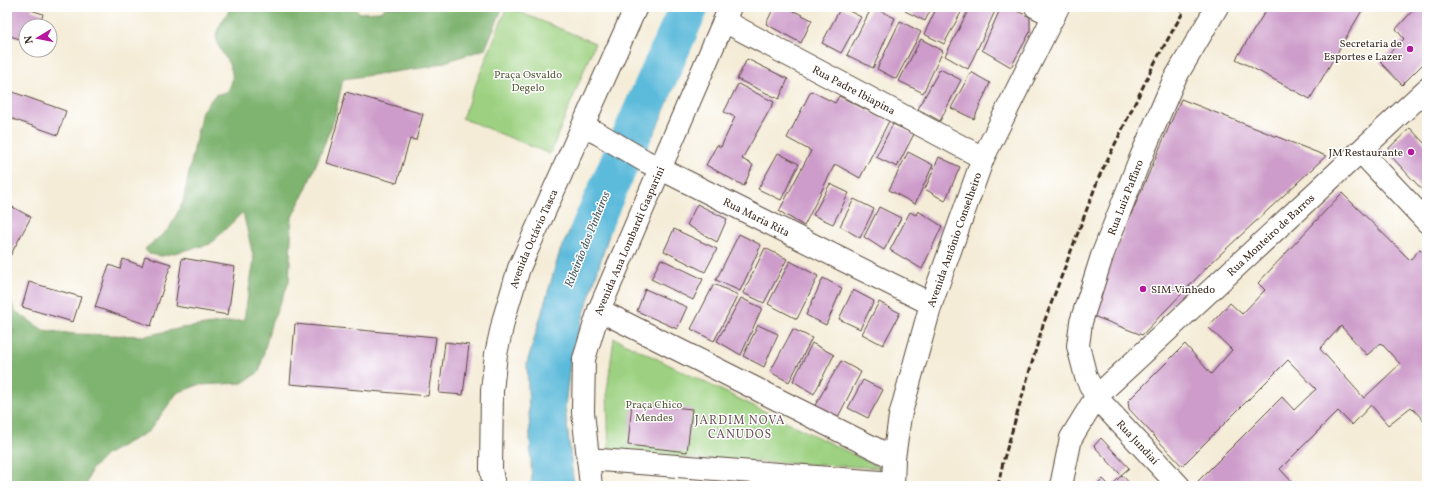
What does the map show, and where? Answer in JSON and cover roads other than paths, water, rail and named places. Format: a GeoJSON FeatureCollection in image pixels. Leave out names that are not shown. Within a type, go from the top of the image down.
{"type":"FeatureCollection","features":[{"type":"Feature","properties":{"kind":"street","name":"Avenida Octávio Tasca"},"geometry":{"type":"LineString","coordinates":[[494,486],[491,469],[492,391],[496,354],[504,318],[519,268],[591,130],[636,7]]}},
{"type":"Feature","properties":{"kind":"street","name":"Rua Luiz Paffaro"},"geometry":{"type":"LineString","coordinates":[[1096,397],[1086,377],[1078,346],[1081,322],[1102,256],[1138,164],[1174,80],[1217,7]]}},
{"type":"Feature","properties":{"kind":"street","name":"Avenida Antônio Conselheiro"},"geometry":{"type":"LineString","coordinates":[[893,484],[894,458],[900,416],[931,304],[983,158],[1049,10]]}},
{"type":"Feature","properties":{"kind":"street","name":"Rua Padre Ibiapina"},"geometry":{"type":"LineString","coordinates":[[727,14],[983,158]]}},
{"type":"Feature","properties":{"kind":"street","name":"Avenida Ana Lombardi Gasparini"},"geometry":{"type":"LineString","coordinates":[[591,486],[583,412],[584,359],[599,310],[653,165],[727,14]]}},
{"type":"Feature","properties":{"kind":"street","name":"Rua Monteiro de Barros"},"geometry":{"type":"LineString","coordinates":[[1061,486],[1071,438],[1096,397],[1361,152],[1427,88]]}},
{"type":"Feature","properties":{"kind":"street","name":"Rua Maria Rita"},"geometry":{"type":"LineString","coordinates":[[591,130],[653,165],[931,304]]}},
{"type":"Feature","properties":{"kind":"street"},"geometry":{"type":"LineString","coordinates":[[1361,152],[1427,222]]}},
{"type":"Feature","properties":{"kind":"street"},"geometry":{"type":"LineString","coordinates":[[599,310],[894,458]]}},
{"type":"Feature","properties":{"kind":"street","name":"Rua Jundiaí"},"geometry":{"type":"LineString","coordinates":[[1096,397],[1179,486]]}},
{"type":"Feature","properties":{"kind":"street"},"geometry":{"type":"LineString","coordinates":[[588,459],[893,484]]}},
{"type":"Feature","properties":{"kind":"water"},"geometry":{"type":"Polygon","coordinates":[[[672,7],[709,7],[653,136],[622,118],[672,7]]]}},
{"type":"Feature","properties":{"kind":"water"},"geometry":{"type":"Polygon","coordinates":[[[597,173],[624,187],[571,355],[565,407],[574,486],[532,486],[527,363],[560,251],[597,173]]]}},
{"type":"Feature","properties":{"kind":"waterway","name":"Ribeirão dos Pinheiros"},"geometry":{"type":"LineString","coordinates":[[590,229],[689,7]]}},
{"type":"Feature","properties":{"kind":"railway"},"geometry":{"type":"LineString","coordinates":[[998,486],[1003,462],[1043,325],[1099,177],[1155,62],[1186,7]]}},
{"type":"Feature","properties":{"kind":"place","name":"Secretaria de Esportes e Lazer"},"geometry":{"type":"Point","coordinates":[1410,49]}},
{"type":"Feature","properties":{"kind":"place","name":"JM Restaurante"},"geometry":{"type":"Point","coordinates":[1411,152]}},
{"type":"Feature","properties":{"kind":"place","name":"SIM-Vinhedo"},"geometry":{"type":"Point","coordinates":[1143,289]}},
{"type":"Feature","properties":{"kind":"district","name":"JARDIM NOVA CANUDOS"},"geometry":{"type":"Point","coordinates":[740,427]}},
{"type":"Feature","properties":{"kind":"park label","name":"Praça Osvaldo Degelo"},"geometry":{"type":"Point","coordinates":[528,80]}},
{"type":"Feature","properties":{"kind":"park label","name":"Praça Chico Mendes"},"geometry":{"type":"Point","coordinates":[654,410]}}]}
